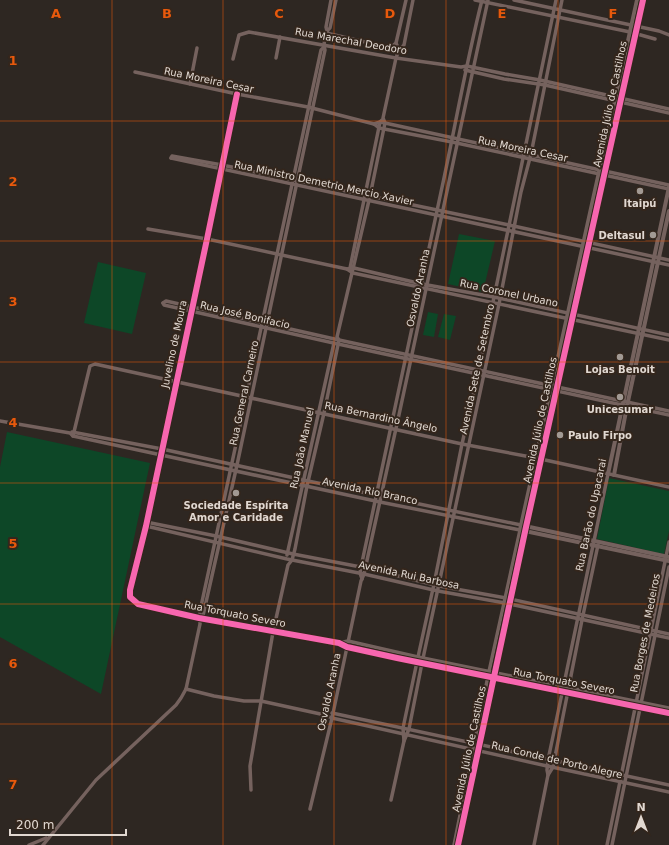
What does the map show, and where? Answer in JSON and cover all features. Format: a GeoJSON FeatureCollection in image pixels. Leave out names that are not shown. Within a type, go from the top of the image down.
{"type":"FeatureCollection","features":[{"type":"Feature","properties":{"kind":"street","name":"Rua General Carneiro"},"geometry":{"type":"LineString","coordinates":[[330,20],[331,0]]}},
{"type":"Feature","properties":{"kind":"street","name":"Rua General Carneiro"},"geometry":{"type":"LineString","coordinates":[[282,240],[288,223],[304,151],[305,135],[317,78],[321,50],[327,33],[326,26],[330,20],[336,0]]}},
{"type":"Feature","properties":{"kind":"street"},"geometry":{"type":"LineString","coordinates":[[399,50],[396,43],[406,0]]}},
{"type":"Feature","properties":{"kind":"street","name":"Rua João Manuel"},"geometry":{"type":"LineString","coordinates":[[251,790],[250,766],[273,632],[288,565],[288,553],[308,456],[336,341],[350,271],[369,198],[375,160],[396,58],[399,50],[404,45],[413,0]]}},
{"type":"Feature","properties":{"kind":"street"},"geometry":{"type":"LineString","coordinates":[[475,0],[488,1],[630,32],[655,39]]}},
{"type":"Feature","properties":{"kind":"street"},"geometry":{"type":"LineString","coordinates":[[514,0],[637,26],[669,35]]}},
{"type":"Feature","properties":{"kind":"street","name":"Avenida Sete de Setembro"},"geometry":{"type":"LineString","coordinates":[[404,741],[402,734],[413,679],[433,590],[462,444],[479,372],[556,0]]}},
{"type":"Feature","properties":{"kind":"street","name":"Avenida Sete de Setembro"},"geometry":{"type":"LineString","coordinates":[[391,800],[404,741],[409,730],[418,680],[499,304],[521,192],[531,154],[562,0]]}},
{"type":"Feature","properties":{"kind":"street","name":"Avenida Júlio de Castilhos"},"geometry":{"type":"LineString","coordinates":[[456,844],[480,745],[521,549],[542,459],[545,431],[578,266],[637,0]]}},
{"type":"Feature","properties":{"kind":"street","name":"Avenida Júlio de Castilhos"},"geometry":{"type":"LineString","coordinates":[[554,389],[573,317],[643,0]]}},
{"type":"Feature","properties":{"kind":"street","name":"Osvaldo Aranha"},"geometry":{"type":"LineString","coordinates":[[310,809],[397,429],[421,285],[482,1]]}},
{"type":"Feature","properties":{"kind":"street","name":"Osvaldo Aranha"},"geometry":{"type":"LineString","coordinates":[[362,579],[360,573],[361,567],[376,495],[426,287],[488,1]]}},
{"type":"Feature","properties":{"kind":"street"},"geometry":{"type":"LineString","coordinates":[[330,5],[335,6]]}},
{"type":"Feature","properties":{"kind":"street"},"geometry":{"type":"LineString","coordinates":[[478,17],[484,19]]}},
{"type":"Feature","properties":{"kind":"street"},"geometry":{"type":"LineString","coordinates":[[550,31],[555,32]]}},
{"type":"Feature","properties":{"kind":"street","name":"Rua Marechal Deodoro"},"geometry":{"type":"LineString","coordinates":[[233,59],[239,35],[248,32],[396,58],[461,67],[473,67],[540,80],[545,83],[669,113]]}},
{"type":"Feature","properties":{"kind":"street","name":"Rua Marechal Deodoro"},"geometry":{"type":"LineString","coordinates":[[327,33],[387,47],[391,47],[396,43]]}},
{"type":"Feature","properties":{"kind":"street"},"geometry":{"type":"LineString","coordinates":[[276,58],[280,37]]}},
{"type":"Feature","properties":{"kind":"street"},"geometry":{"type":"LineString","coordinates":[[190,84],[197,48]]}},
{"type":"Feature","properties":{"kind":"street"},"geometry":{"type":"LineString","coordinates":[[543,63],[549,64]]}},
{"type":"Feature","properties":{"kind":"street","name":"Rua Marechal Deodoro"},"geometry":{"type":"LineString","coordinates":[[461,67],[472,72],[504,79],[539,85],[545,83]]}},
{"type":"Feature","properties":{"kind":"street"},"geometry":{"type":"LineString","coordinates":[[622,67],[628,68]]}},
{"type":"Feature","properties":{"kind":"street","name":"Rua Moreira Cesar"},"geometry":{"type":"LineString","coordinates":[[135,72],[310,108],[374,124],[381,129],[452,142],[506,155],[578,169],[623,174],[669,187]]}},
{"type":"Feature","properties":{"kind":"street"},"geometry":{"type":"LineString","coordinates":[[504,79],[505,74]]}},
{"type":"Feature","properties":{"kind":"street","name":"Juvelino de Moura"},"geometry":{"type":"LineString","coordinates":[[130,597],[130,590],[177,382],[237,94]]}},
{"type":"Feature","properties":{"kind":"street"},"geometry":{"type":"LineString","coordinates":[[460,103],[466,104]]}},
{"type":"Feature","properties":{"kind":"street","name":"Rua Marechal Deodoro"},"geometry":{"type":"LineString","coordinates":[[652,108],[669,109]]}},
{"type":"Feature","properties":{"kind":"street"},"geometry":{"type":"LineString","coordinates":[[611,117],[616,118]]}},
{"type":"Feature","properties":{"kind":"street"},"geometry":{"type":"LineString","coordinates":[[532,118],[538,120]]}},
{"type":"Feature","properties":{"kind":"street"},"geometry":{"type":"LineString","coordinates":[[374,124],[383,121]]}},
{"type":"Feature","properties":{"kind":"street","name":"Rua Moreira Cesar"},"geometry":{"type":"LineString","coordinates":[[383,121],[508,150],[579,164],[600,171]]}},
{"type":"Feature","properties":{"kind":"street"},"geometry":{"type":"LineString","coordinates":[[420,136],[421,130]]}},
{"type":"Feature","properties":{"kind":"street","name":"Rua General Carneiro"},"geometry":{"type":"LineString","coordinates":[[217,542],[221,537],[252,398],[262,346],[264,326],[282,240],[287,204],[299,150],[305,135]]}},
{"type":"Feature","properties":{"kind":"street"},"geometry":{"type":"LineString","coordinates":[[299,150],[304,151]]}},
{"type":"Feature","properties":{"kind":"street"},"geometry":{"type":"LineString","coordinates":[[506,155],[508,150]]}},
{"type":"Feature","properties":{"kind":"street"},"geometry":{"type":"LineString","coordinates":[[604,150],[610,151]]}},
{"type":"Feature","properties":{"kind":"street","name":"Rua Ministro Demetrio Mercio Xavier"},"geometry":{"type":"LineString","coordinates":[[222,166],[171,158],[171,156],[222,166],[364,197],[509,224],[583,244],[656,259],[669,260]]}},
{"type":"Feature","properties":{"kind":"street"},"geometry":{"type":"LineString","coordinates":[[549,163],[550,158]]}},
{"type":"Feature","properties":{"kind":"street","name":"Rua João Manuel"},"geometry":{"type":"LineString","coordinates":[[360,232],[364,197],[375,160]]}},
{"type":"Feature","properties":{"kind":"street"},"geometry":{"type":"LineString","coordinates":[[578,169],[579,164]]}},
{"type":"Feature","properties":{"kind":"street"},"geometry":{"type":"LineString","coordinates":[[296,165],[300,167]]}},
{"type":"Feature","properties":{"kind":"street","name":"Rua Moreira Cesar"},"geometry":{"type":"LineString","coordinates":[[605,172],[621,179],[651,186],[669,187]]}},
{"type":"Feature","properties":{"kind":"street"},"geometry":{"type":"LineString","coordinates":[[621,179],[623,174]]}},
{"type":"Feature","properties":{"kind":"street"},"geometry":{"type":"LineString","coordinates":[[651,186],[652,181]]}},
{"type":"Feature","properties":{"kind":"street","name":"Rua Barão do Upacarai"},"geometry":{"type":"LineString","coordinates":[[614,475],[669,187]]}},
{"type":"Feature","properties":{"kind":"street"},"geometry":{"type":"LineString","coordinates":[[516,191],[521,192]]}},
{"type":"Feature","properties":{"kind":"street","name":"Rua Ministro Demetrio Mercio Xavier"},"geometry":{"type":"LineString","coordinates":[[369,198],[513,232],[549,236]]}},
{"type":"Feature","properties":{"kind":"street"},"geometry":{"type":"LineString","coordinates":[[287,204],[292,206]]}},
{"type":"Feature","properties":{"kind":"street","name":"Rua Barão do Upacarai"},"geometry":{"type":"LineString","coordinates":[[656,259],[669,211]]}},
{"type":"Feature","properties":{"kind":"street"},"geometry":{"type":"LineString","coordinates":[[284,222],[288,223]]}},
{"type":"Feature","properties":{"kind":"street","name":"Rua Coronel Urbano"},"geometry":{"type":"LineString","coordinates":[[148,229],[207,239],[279,254],[350,271],[421,285],[493,303],[549,314],[568,315]]}},
{"type":"Feature","properties":{"kind":"street","name":"Rua Ministro Demetrio Mercio Xavier"},"geometry":{"type":"LineString","coordinates":[[656,259],[669,265]]}},
{"type":"Feature","properties":{"kind":"street"},"geometry":{"type":"LineString","coordinates":[[578,266],[584,267]]}},
{"type":"Feature","properties":{"kind":"street","name":"Rua Coronel Urbano"},"geometry":{"type":"LineString","coordinates":[[426,287],[500,298],[550,309],[573,317],[641,332],[669,340]]}},
{"type":"Feature","properties":{"kind":"street","name":"Rua José Bonifacio"},"geometry":{"type":"LineString","coordinates":[[192,309],[164,306],[163,303],[166,301],[192,309],[264,326],[372,347],[409,357],[668,413]]}},
{"type":"Feature","properties":{"kind":"street"},"geometry":{"type":"LineString","coordinates":[[549,314],[550,309]]}},
{"type":"Feature","properties":{"kind":"street","name":"Rua General Carneiro"},"geometry":{"type":"LineString","coordinates":[[186,689],[217,542],[216,536],[231,464],[254,361],[264,326]]}},
{"type":"Feature","properties":{"kind":"street","name":"Rua Coronel Urbano"},"geometry":{"type":"LineString","coordinates":[[641,332],[669,335]]}},
{"type":"Feature","properties":{"kind":"street","name":"Rua Barão do Upacarai"},"geometry":{"type":"LineString","coordinates":[[548,775],[547,766],[555,724],[623,403],[641,332]]}},
{"type":"Feature","properties":{"kind":"street","name":"Rua João Manuel"},"geometry":{"type":"LineString","coordinates":[[288,565],[294,554],[331,379],[336,341]]}},
{"type":"Feature","properties":{"kind":"street","name":"Rua José Bonifacio"},"geometry":{"type":"LineString","coordinates":[[336,341],[371,352],[409,357]]}},
{"type":"Feature","properties":{"kind":"street"},"geometry":{"type":"LineString","coordinates":[[258,345],[262,346]]}},
{"type":"Feature","properties":{"kind":"street"},"geometry":{"type":"LineString","coordinates":[[371,352],[372,347]]}},
{"type":"Feature","properties":{"kind":"street"},"geometry":{"type":"LineString","coordinates":[[254,361],[259,363]]}},
{"type":"Feature","properties":{"kind":"street","name":"Rua Bernardino Ângelo"},"geometry":{"type":"LineString","coordinates":[[72,434],[90,366],[95,364],[462,444],[542,459],[669,487]]}},
{"type":"Feature","properties":{"kind":"street"},"geometry":{"type":"LineString","coordinates":[[326,378],[331,379]]}},
{"type":"Feature","properties":{"kind":"street"},"geometry":{"type":"LineString","coordinates":[[250,380],[255,382]]}},
{"type":"Feature","properties":{"kind":"street"},"geometry":{"type":"LineString","coordinates":[[242,417],[247,418]]}},
{"type":"Feature","properties":{"kind":"street","name":"Avenida Rio Branco"},"geometry":{"type":"LineString","coordinates":[[0,421],[130,445],[162,449],[270,473],[375,501],[425,511],[448,513],[454,512],[667,559]]}},
{"type":"Feature","properties":{"kind":"street","name":"Avenida Júlio de Castilhos"},"geometry":{"type":"LineString","coordinates":[[467,794],[489,671],[536,458],[545,431]]}},
{"type":"Feature","properties":{"kind":"street"},"geometry":{"type":"LineString","coordinates":[[238,435],[243,437]]}},
{"type":"Feature","properties":{"kind":"street","name":"Avenida Rio Branco"},"geometry":{"type":"LineString","coordinates":[[130,445],[161,454],[230,470],[269,478],[303,482]]}},
{"type":"Feature","properties":{"kind":"street"},"geometry":{"type":"LineString","coordinates":[[234,451],[240,453]]}},
{"type":"Feature","properties":{"kind":"street"},"geometry":{"type":"LineString","coordinates":[[308,456],[314,458]]}},
{"type":"Feature","properties":{"kind":"street"},"geometry":{"type":"LineString","coordinates":[[199,463],[201,458]]}},
{"type":"Feature","properties":{"kind":"street"},"geometry":{"type":"LineString","coordinates":[[269,478],[270,473]]}},
{"type":"Feature","properties":{"kind":"street"},"geometry":{"type":"LineString","coordinates":[[532,476],[537,477]]}},
{"type":"Feature","properties":{"kind":"street","name":"Avenida Rio Branco"},"geometry":{"type":"LineString","coordinates":[[308,484],[342,488],[381,496],[426,506],[448,513],[453,517],[521,528]]}},
{"type":"Feature","properties":{"kind":"street"},"geometry":{"type":"LineString","coordinates":[[341,493],[342,488]]}},
{"type":"Feature","properties":{"kind":"street"},"geometry":{"type":"LineString","coordinates":[[223,502],[228,504]]}},
{"type":"Feature","properties":{"kind":"street"},"geometry":{"type":"LineString","coordinates":[[425,511],[426,506]]}},
{"type":"Feature","properties":{"kind":"street"},"geometry":{"type":"LineString","coordinates":[[525,508],[530,509]]}},
{"type":"Feature","properties":{"kind":"street"},"geometry":{"type":"LineString","coordinates":[[297,511],[302,512]]}},
{"type":"Feature","properties":{"kind":"street","name":"Avenida Rui Barbosa"},"geometry":{"type":"LineString","coordinates":[[146,524],[181,529],[288,553],[366,568],[488,598]]}},
{"type":"Feature","properties":{"kind":"street","name":"Avenida Rui Barbosa"},"geometry":{"type":"LineString","coordinates":[[146,524],[180,534],[292,560],[328,566],[433,590],[505,600],[582,618],[655,633],[669,634]]}},
{"type":"Feature","properties":{"kind":"street"},"geometry":{"type":"LineString","coordinates":[[180,534],[181,529]]}},
{"type":"Feature","properties":{"kind":"street","name":"Rua Borges de Medeiros"},"geometry":{"type":"LineString","coordinates":[[607,845],[661,576],[667,559],[669,542]]}},
{"type":"Feature","properties":{"kind":"street","name":"Rua Barão do Upacarai"},"geometry":{"type":"LineString","coordinates":[[534,845],[599,544]]}},
{"type":"Feature","properties":{"kind":"street"},"geometry":{"type":"LineString","coordinates":[[252,550],[254,545]]}},
{"type":"Feature","properties":{"kind":"street"},"geometry":{"type":"LineString","coordinates":[[516,548],[521,549]]}},
{"type":"Feature","properties":{"kind":"street"},"geometry":{"type":"LineString","coordinates":[[328,566],[329,561]]}},
{"type":"Feature","properties":{"kind":"street","name":"Rua Borges de Medeiros"},"geometry":{"type":"LineString","coordinates":[[612,845],[669,567]]}},
{"type":"Feature","properties":{"kind":"street"},"geometry":{"type":"LineString","coordinates":[[661,576],[667,578]]}},
{"type":"Feature","properties":{"kind":"street"},"geometry":{"type":"LineString","coordinates":[[416,586],[417,580]]}},
{"type":"Feature","properties":{"kind":"street"},"geometry":{"type":"LineString","coordinates":[[509,582],[514,582]]}},
{"type":"Feature","properties":{"kind":"street","name":"Rua Torquato Severo"},"geometry":{"type":"LineString","coordinates":[[130,597],[138,604],[201,618],[339,643],[347,647],[397,658],[562,691],[568,690],[595,693],[669,708]]}},
{"type":"Feature","properties":{"kind":"street"},"geometry":{"type":"LineString","coordinates":[[654,613],[659,614]]}},
{"type":"Feature","properties":{"kind":"street","name":"Avenida Rui Barbosa"},"geometry":{"type":"LineString","coordinates":[[655,633],[669,638]]}},
{"type":"Feature","properties":{"kind":"street"},"geometry":{"type":"LineString","coordinates":[[574,636],[578,637]]}},
{"type":"Feature","properties":{"kind":"street","name":"Rua Torquato Severo"},"geometry":{"type":"LineString","coordinates":[[339,643],[348,641],[418,657],[496,672],[563,687],[568,690],[595,698],[669,713]]}},
{"type":"Feature","properties":{"kind":"street"},"geometry":{"type":"LineString","coordinates":[[571,650],[576,651]]}},
{"type":"Feature","properties":{"kind":"street"},"geometry":{"type":"LineString","coordinates":[[397,658],[398,652]]}},
{"type":"Feature","properties":{"kind":"street"},"geometry":{"type":"LineString","coordinates":[[456,670],[457,664]]}},
{"type":"Feature","properties":{"kind":"street"},"geometry":{"type":"LineString","coordinates":[[513,681],[514,676]]}},
{"type":"Feature","properties":{"kind":"street"},"geometry":{"type":"LineString","coordinates":[[413,679],[418,680]]}},
{"type":"Feature","properties":{"kind":"street"},"geometry":{"type":"LineString","coordinates":[[43,845],[47,838],[96,780],[176,705],[186,689]]}},
{"type":"Feature","properties":{"kind":"street","name":"Rua Conde de Porto Alegre"},"geometry":{"type":"LineString","coordinates":[[186,689],[244,701],[261,701],[383,730],[669,792]]}},
{"type":"Feature","properties":{"kind":"street"},"geometry":{"type":"LineString","coordinates":[[595,693],[595,698]]}},
{"type":"Feature","properties":{"kind":"street"},"geometry":{"type":"LineString","coordinates":[[660,711],[661,706]]}},
{"type":"Feature","properties":{"kind":"street","name":"Rua Conde de Porto Alegre"},"geometry":{"type":"LineString","coordinates":[[325,715],[333,713],[548,760],[669,784]]}},
{"type":"Feature","properties":{"kind":"street"},"geometry":{"type":"LineString","coordinates":[[632,722],[637,723]]}},
{"type":"Feature","properties":{"kind":"street"},"geometry":{"type":"LineString","coordinates":[[383,730],[385,724]]}},
{"type":"Feature","properties":{"kind":"street"},"geometry":{"type":"LineString","coordinates":[[555,724],[560,725]]}},
{"type":"Feature","properties":{"kind":"street"},"geometry":{"type":"LineString","coordinates":[[440,742],[442,737]]}},
{"type":"Feature","properties":{"kind":"street"},"geometry":{"type":"LineString","coordinates":[[629,740],[633,741]]}},
{"type":"Feature","properties":{"kind":"street"},"geometry":{"type":"LineString","coordinates":[[513,758],[515,752]]}},
{"type":"Feature","properties":{"kind":"street"},"geometry":{"type":"LineString","coordinates":[[583,774],[585,767]]}},
{"type":"Feature","properties":{"kind":"street"},"geometry":{"type":"LineString","coordinates":[[659,790],[661,783]]}},
{"type":"Feature","properties":{"kind":"street"},"geometry":{"type":"LineString","coordinates":[[612,819],[617,820]]}},
{"type":"Feature","properties":{"kind":"street"},"geometry":{"type":"LineString","coordinates":[[29,845],[47,838]]}},
{"type":"Feature","properties":{"kind":"street"},"geometry":{"type":"LineString","coordinates":[[456,844],[463,845]]}},
{"type":"Feature","properties":{"kind":"green space"},"geometry":{"type":"Polygon","coordinates":[[[459,234],[495,241],[483,292],[448,284],[459,234]]]}},
{"type":"Feature","properties":{"kind":"green space"},"geometry":{"type":"Polygon","coordinates":[[[98,262],[146,273],[132,334],[84,323],[98,262]]]}},
{"type":"Feature","properties":{"kind":"green space"},"geometry":{"type":"Polygon","coordinates":[[[428,312],[438,314],[434,337],[423,335],[428,312]]]}},
{"type":"Feature","properties":{"kind":"green space"},"geometry":{"type":"Polygon","coordinates":[[[444,314],[456,316],[450,340],[438,337],[444,314]]]}},
{"type":"Feature","properties":{"kind":"green space"},"geometry":{"type":"Polygon","coordinates":[[[7,432],[150,463],[101,694],[0,637],[0,467],[7,432]]]}},
{"type":"Feature","properties":{"kind":"green space"},"geometry":{"type":"Polygon","coordinates":[[[609,478],[669,491],[669,531],[664,554],[597,539],[609,478]]]}},
{"type":"Feature","properties":{"kind":"cycle path"},"geometry":{"type":"LineString","coordinates":[[458,845],[526,527],[643,0]]}},
{"type":"Feature","properties":{"kind":"cycle path"},"geometry":{"type":"LineString","coordinates":[[237,94],[146,526],[130,590],[130,597],[138,604],[199,618],[339,643],[347,647],[397,658],[669,713]]}},
{"type":"Feature","properties":{"kind":"place","name":"Itaipú"},"geometry":{"type":"Point","coordinates":[640,191]}},
{"type":"Feature","properties":{"kind":"place","name":"Deltasul"},"geometry":{"type":"Point","coordinates":[653,235]}},
{"type":"Feature","properties":{"kind":"place","name":"Lojas Benoit"},"geometry":{"type":"Point","coordinates":[620,357]}},
{"type":"Feature","properties":{"kind":"place","name":"Unicesumar"},"geometry":{"type":"Point","coordinates":[620,397]}},
{"type":"Feature","properties":{"kind":"place","name":"Paulo Firpo"},"geometry":{"type":"Point","coordinates":[560,435]}},
{"type":"Feature","properties":{"kind":"place","name":"Sociedade Espírita Amor e Caridade"},"geometry":{"type":"Point","coordinates":[236,493]}}]}
